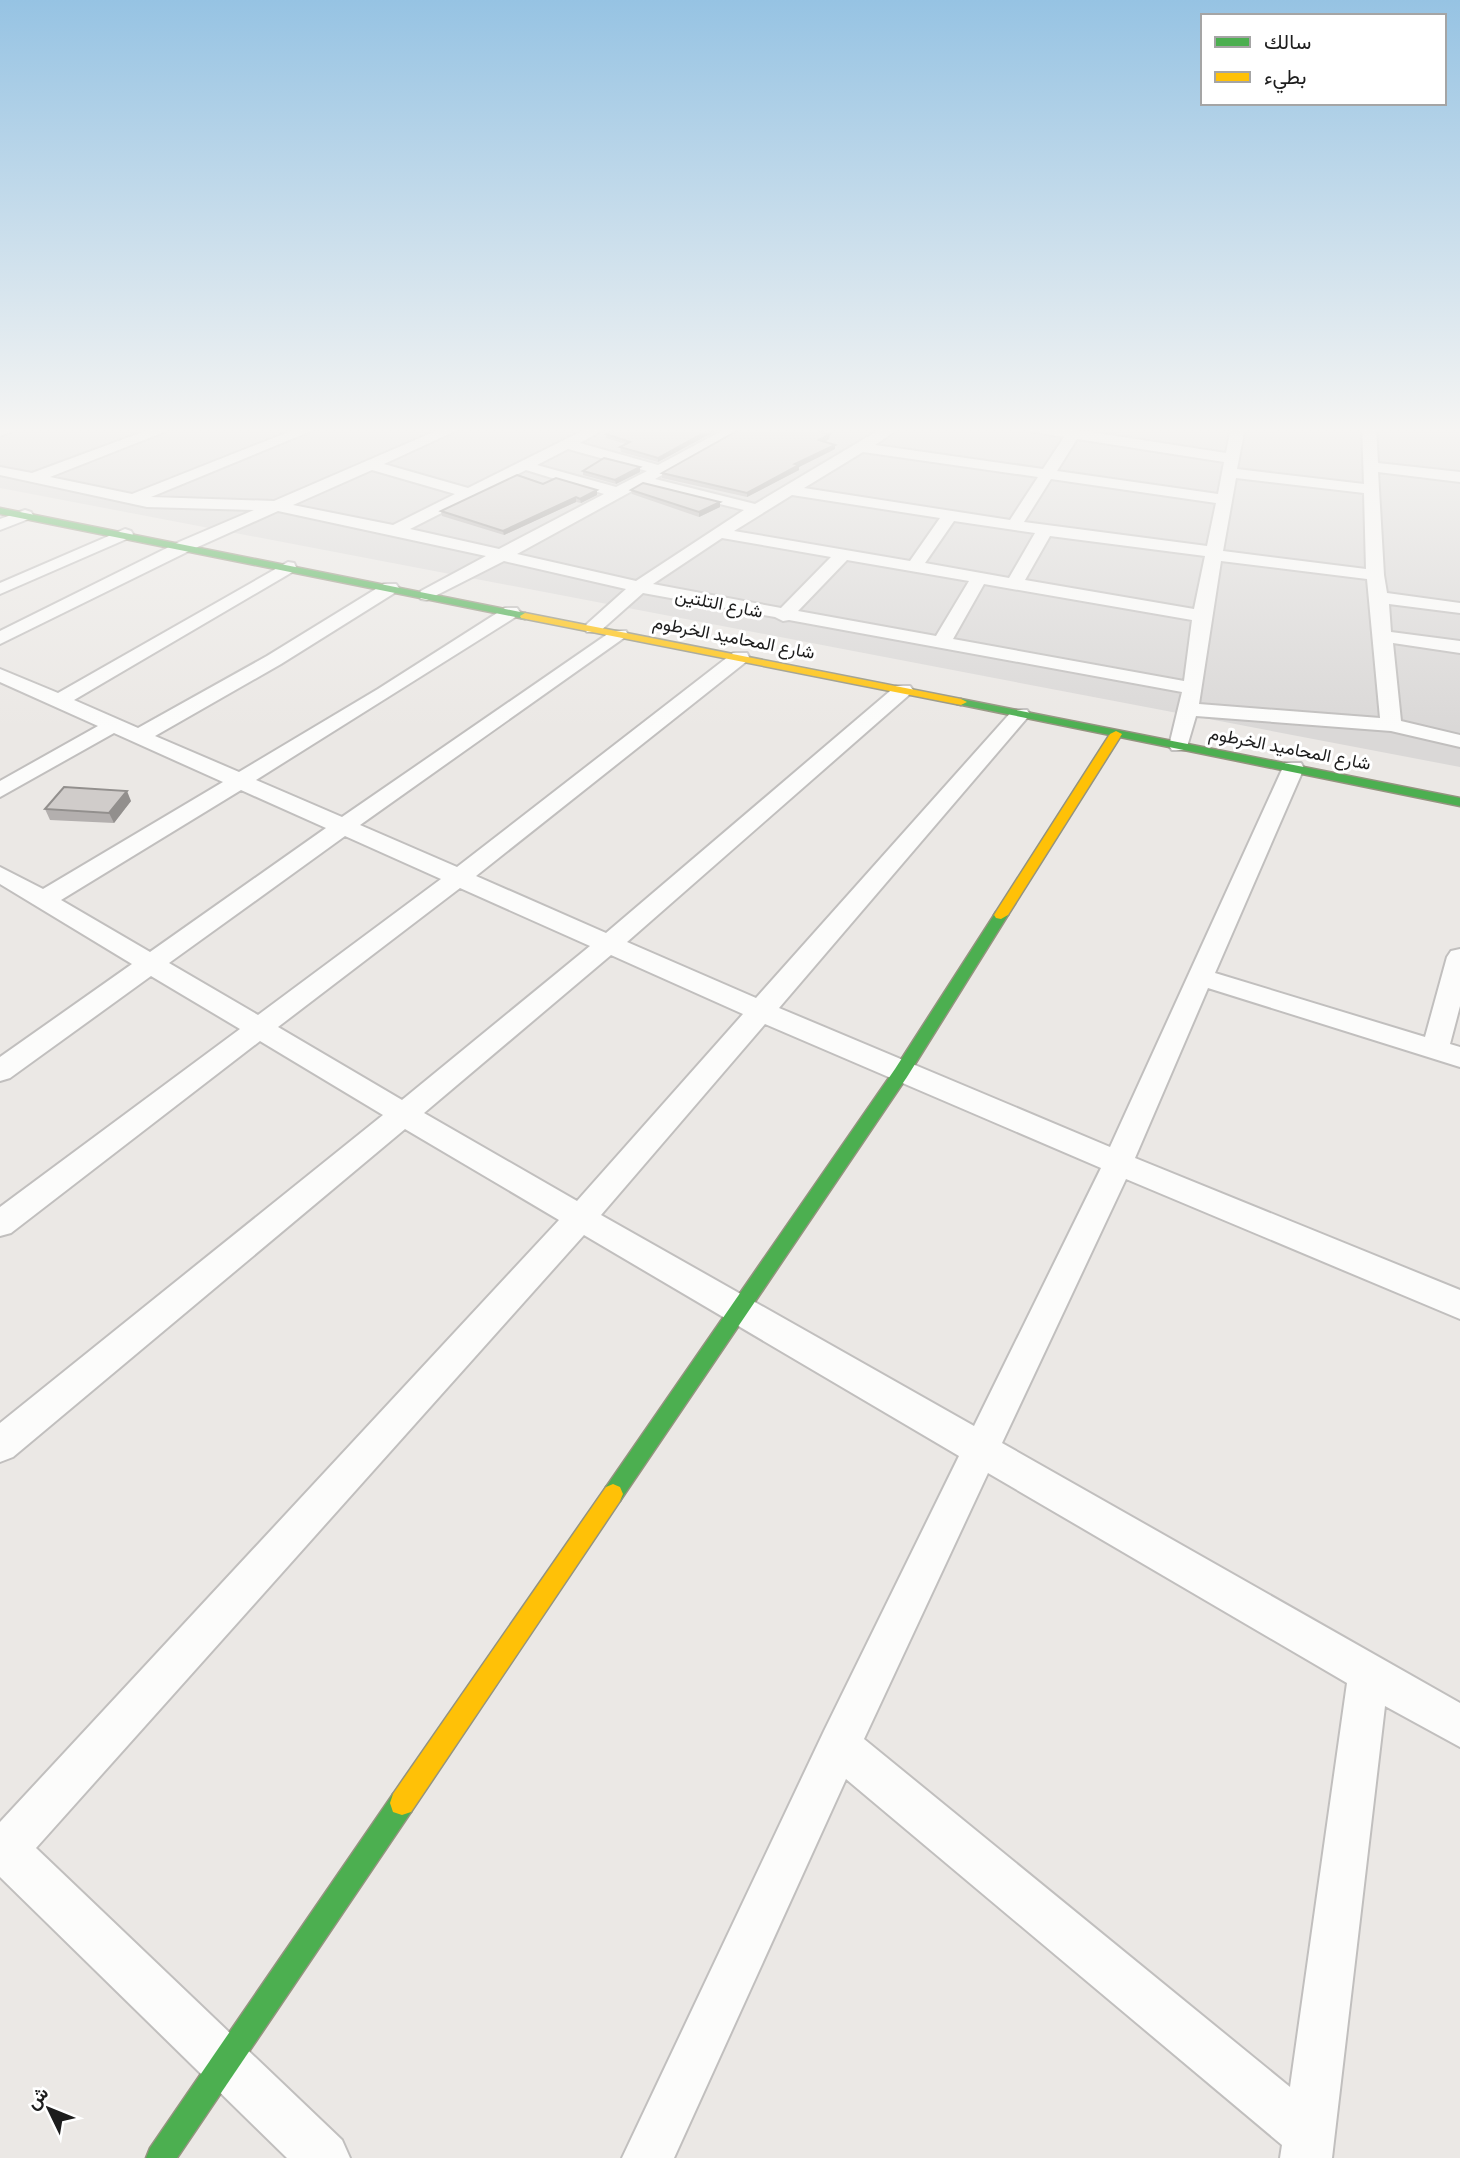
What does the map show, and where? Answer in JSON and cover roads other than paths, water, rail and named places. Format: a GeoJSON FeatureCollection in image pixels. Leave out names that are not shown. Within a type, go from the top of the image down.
{"type":"FeatureCollection","features":[{"type":"Feature","properties":{"kind":"street","name":"شارع المحاميد الخرطوم"},"geometry":{"type":"LineString","coordinates":[[92,528],[1460,802]]}},
{"type":"Feature","properties":{"kind":"street"},"geometry":{"type":"LineString","coordinates":[[0,638],[227,528]]}},
{"type":"Feature","properties":{"kind":"street","name":"شارع التلتين"},"geometry":{"type":"LineString","coordinates":[[384,528],[638,587],[783,616],[1193,688]]}},
{"type":"Feature","properties":{"kind":"street"},"geometry":{"type":"LineString","coordinates":[[395,530],[399,528]]}},
{"type":"Feature","properties":{"kind":"street"},"geometry":{"type":"LineString","coordinates":[[427,595],[553,528]]}},
{"type":"Feature","properties":{"kind":"street"},"geometry":{"type":"LineString","coordinates":[[593,628],[638,587],[727,528]]}},
{"type":"Feature","properties":{"kind":"street"},"geometry":{"type":"LineString","coordinates":[[914,567],[941,528]]}},
{"type":"Feature","properties":{"kind":"street"},"geometry":{"type":"LineString","coordinates":[[1030,528],[1375,575]]}},
{"type":"Feature","properties":{"kind":"street"},"geometry":{"type":"LineString","coordinates":[[1179,746],[1193,688],[1202,616],[1220,528]]}},
{"type":"Feature","properties":{"kind":"street"},"geometry":{"type":"LineString","coordinates":[[1372,528],[1391,725]]}},
{"type":"Feature","properties":{"kind":"street"},"geometry":{"type":"LineString","coordinates":[[1014,584],[1045,530]]}},
{"type":"Feature","properties":{"kind":"street"},"geometry":{"type":"LineString","coordinates":[[719,533],[1202,616]]}},
{"type":"Feature","properties":{"kind":"street"},"geometry":{"type":"LineString","coordinates":[[0,589],[125,534]]}},
{"type":"Feature","properties":{"kind":"street"},"geometry":{"type":"LineString","coordinates":[[783,616],[843,555]]}},
{"type":"Feature","properties":{"kind":"street"},"geometry":{"type":"LineString","coordinates":[[59,701],[288,567]]}},
{"type":"Feature","properties":{"kind":"street"},"geometry":{"type":"LineString","coordinates":[[942,642],[979,578]]}},
{"type":"Feature","properties":{"kind":"street"},"geometry":{"type":"LineString","coordinates":[[140,736],[275,660],[390,588]]}},
{"type":"Feature","properties":{"kind":"street"},"geometry":{"type":"LineString","coordinates":[[1379,597],[1460,608]]}},
{"type":"Feature","properties":{"kind":"street"},"geometry":{"type":"LineString","coordinates":[[43,900],[511,612]]}},
{"type":"Feature","properties":{"kind":"street"},"geometry":{"type":"LineString","coordinates":[[0,1071],[341,828],[619,635]]}},
{"type":"Feature","properties":{"kind":"street"},"geometry":{"type":"LineString","coordinates":[[1381,636],[1460,647]]}},
{"type":"Feature","properties":{"kind":"street"},"geometry":{"type":"LineString","coordinates":[[0,1224],[458,878],[740,657]]}},
{"type":"Feature","properties":{"kind":"street"},"geometry":{"type":"LineString","coordinates":[[0,675],[341,828],[901,1073],[1460,1305]]}},
{"type":"Feature","properties":{"kind":"street"},"geometry":{"type":"LineString","coordinates":[[0,1445],[610,945],[780,800],[903,690]]}},
{"type":"Feature","properties":{"kind":"street"},"geometry":{"type":"LineString","coordinates":[[1186,709],[1391,725],[1460,741]]}},
{"type":"Feature","properties":{"kind":"street"},"geometry":{"type":"LineString","coordinates":[[324,2158],[2,1850],[581,1217],[1020,714]]}},
{"type":"Feature","properties":{"kind":"street"},"geometry":{"type":"LineString","coordinates":[[0,790],[114,725]]}},
{"type":"Feature","properties":{"kind":"street"},"geometry":{"type":"LineString","coordinates":[[160,2158],[737,1309],[901,1073],[1116,734]]}},
{"type":"Feature","properties":{"kind":"street"},"geometry":{"type":"LineString","coordinates":[[648,2158],[839,1746],[1118,1163],[1293,768]]}},
{"type":"Feature","properties":{"kind":"street"},"geometry":{"type":"LineString","coordinates":[[0,874],[402,1114],[1460,1726]]}},
{"type":"Feature","properties":{"kind":"street"},"geometry":{"type":"LineString","coordinates":[[1200,977],[1448,1053],[1460,957]]}},
{"type":"Feature","properties":{"kind":"street"},"geometry":{"type":"LineString","coordinates":[[1308,2147],[1369,1672]]}},
{"type":"Feature","properties":{"kind":"street"},"geometry":{"type":"LineString","coordinates":[[839,1746],[1308,2147]]}}]}
